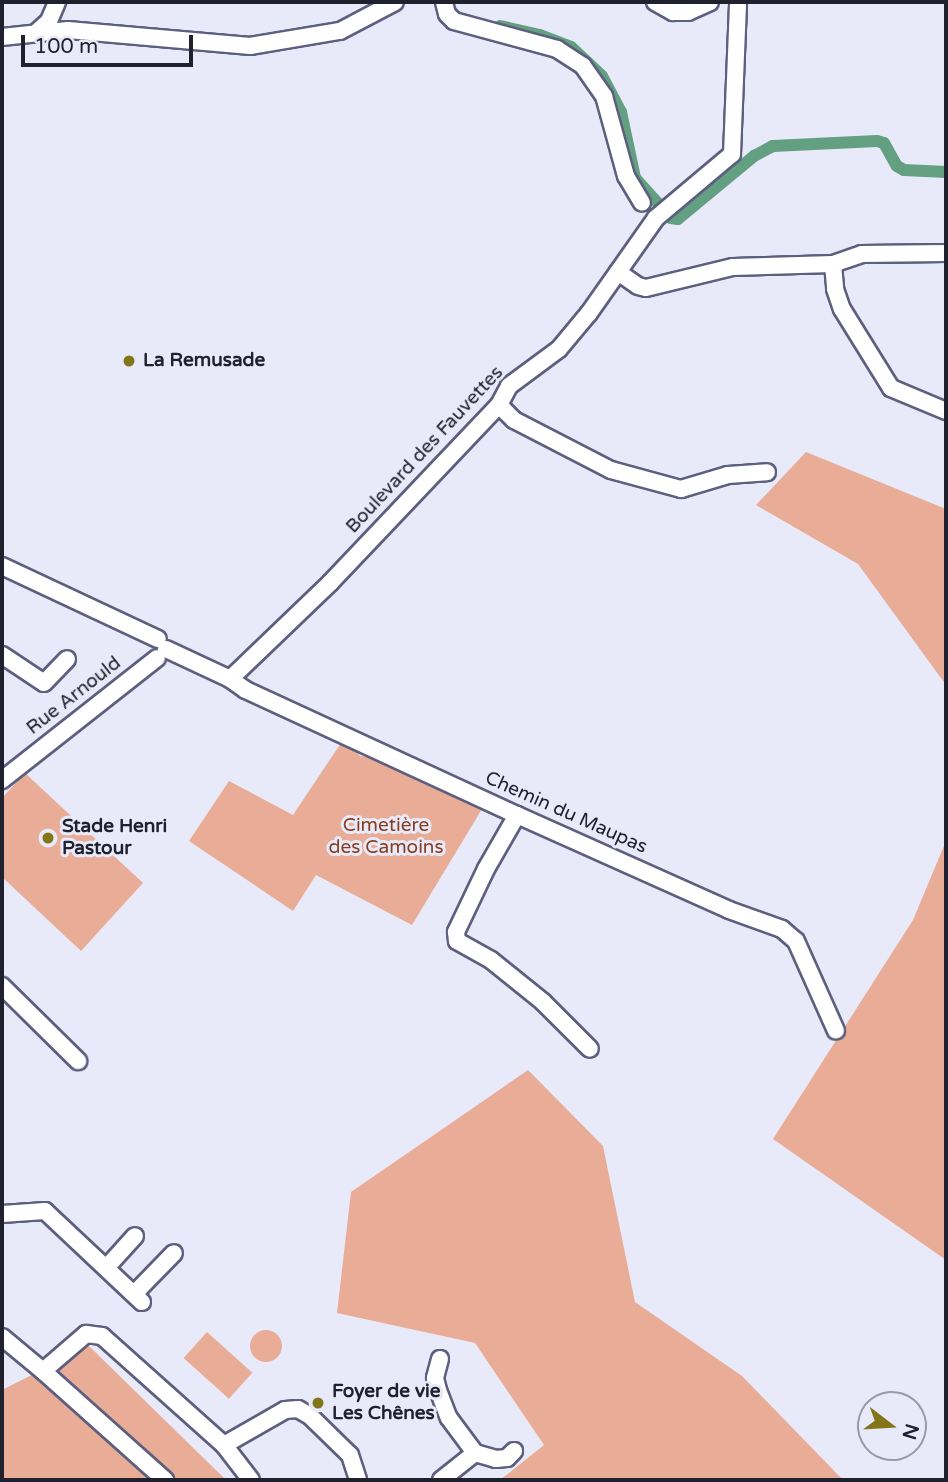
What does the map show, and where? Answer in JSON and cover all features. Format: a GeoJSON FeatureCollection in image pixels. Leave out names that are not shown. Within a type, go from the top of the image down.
{"type":"FeatureCollection","features":[{"type":"Feature","properties":{"kind":"street"},"geometry":{"type":"LineString","coordinates":[[38,31],[49,21],[57,2]]}},
{"type":"Feature","properties":{"kind":"street"},"geometry":{"type":"LineString","coordinates":[[2,37],[38,31],[68,30],[250,46],[340,31],[395,2]]}},
{"type":"Feature","properties":{"kind":"street"},"geometry":{"type":"LineString","coordinates":[[444,2],[447,14],[454,22],[557,49],[583,66],[604,96],[626,176],[642,203]]}},
{"type":"Feature","properties":{"kind":"street"},"geometry":{"type":"LineString","coordinates":[[655,2],[673,12],[688,12],[710,2]]}},
{"type":"Feature","properties":{"kind":"street","name":"Boulevard des Fauvettes"},"geometry":{"type":"LineString","coordinates":[[230,679],[323,590],[499,405],[509,386],[559,349],[661,212],[732,154],[738,2]]}},
{"type":"Feature","properties":{"kind":"street"},"geometry":{"type":"LineString","coordinates":[[618,272],[638,286],[646,288],[733,267],[833,264],[862,254],[946,253]]}},
{"type":"Feature","properties":{"kind":"street"},"geometry":{"type":"LineString","coordinates":[[833,264],[835,289],[842,309],[891,388],[946,411]]}},
{"type":"Feature","properties":{"kind":"street"},"geometry":{"type":"LineString","coordinates":[[499,405],[514,420],[611,470],[681,489],[728,475],[767,472]]}},
{"type":"Feature","properties":{"kind":"street"},"geometry":{"type":"LineString","coordinates":[[2,566],[153,646],[230,679]]}},
{"type":"Feature","properties":{"kind":"street","name":"Rue Arnould"},"geometry":{"type":"LineString","coordinates":[[2,780],[140,671],[153,646]]}},
{"type":"Feature","properties":{"kind":"street"},"geometry":{"type":"LineString","coordinates":[[2,655],[44,683],[67,659]]}},
{"type":"Feature","properties":{"kind":"street","name":"Chemin du Maupas"},"geometry":{"type":"LineString","coordinates":[[230,679],[246,690],[517,815],[729,910],[782,929],[796,941],[835,1031]]}},
{"type":"Feature","properties":{"kind":"street"},"geometry":{"type":"LineString","coordinates":[[517,815],[486,869],[456,932],[457,941],[491,960],[543,1002],[590,1049]]}},
{"type":"Feature","properties":{"kind":"street"},"geometry":{"type":"LineString","coordinates":[[2,986],[78,1061]]}},
{"type":"Feature","properties":{"kind":"street"},"geometry":{"type":"LineString","coordinates":[[2,1214],[45,1211],[138,1298],[174,1253]]}},
{"type":"Feature","properties":{"kind":"street"},"geometry":{"type":"LineString","coordinates":[[106,1268],[135,1236]]}},
{"type":"Feature","properties":{"kind":"street"},"geometry":{"type":"LineString","coordinates":[[43,1371],[76,1340],[93,1333],[102,1336],[224,1445],[251,1480]]}},
{"type":"Feature","properties":{"kind":"street"},"geometry":{"type":"LineString","coordinates":[[2,1337],[165,1480]]}},
{"type":"Feature","properties":{"kind":"street"},"geometry":{"type":"LineString","coordinates":[[440,1359],[435,1378],[438,1390],[449,1418],[475,1453],[496,1459],[507,1458],[514,1451]]}},
{"type":"Feature","properties":{"kind":"street"},"geometry":{"type":"LineString","coordinates":[[224,1445],[285,1410],[298,1409],[310,1416],[351,1455],[358,1480]]}},
{"type":"Feature","properties":{"kind":"street"},"geometry":{"type":"LineString","coordinates":[[441,1480],[475,1453]]}},
{"type":"Feature","properties":{"kind":"green space"},"geometry":{"type":"Polygon","coordinates":[[[806,452],[946,509],[946,685],[858,564],[756,505],[806,452]]]}},
{"type":"Feature","properties":{"kind":"green space","name":"Cimetière des Camoins"},"geometry":{"type":"Polygon","coordinates":[[[343,740],[355,744],[355,750],[360,756],[388,759],[386,765],[482,809],[412,925],[316,875],[293,911],[189,841],[229,781],[293,815],[343,740]]]}},
{"type":"Feature","properties":{"kind":"green space","name":"Stade Henri Pastour"},"geometry":{"type":"Polygon","coordinates":[[[25,773],[143,883],[81,951],[2,877],[2,798],[25,773]]]}},
{"type":"Feature","properties":{"kind":"green space"},"geometry":{"type":"Polygon","coordinates":[[[946,841],[946,1260],[773,1139],[913,920],[946,841]]]}},
{"type":"Feature","properties":{"kind":"green space"},"geometry":{"type":"Polygon","coordinates":[[[528,1070],[603,1146],[635,1302],[742,1376],[843,1480],[500,1480],[544,1445],[475,1343],[337,1313],[351,1192],[528,1070]]]}},
{"type":"Feature","properties":{"kind":"green space"},"geometry":{"type":"Polygon","coordinates":[[[266,1330],[277,1335],[282,1346],[277,1357],[266,1362],[255,1357],[250,1346],[255,1335],[266,1330]]]}},
{"type":"Feature","properties":{"kind":"green space"},"geometry":{"type":"Polygon","coordinates":[[[207,1332],[252,1373],[229,1399],[184,1358],[207,1332]]]}},
{"type":"Feature","properties":{"kind":"green space"},"geometry":{"type":"Polygon","coordinates":[[[89,1346],[226,1480],[2,1480],[2,1390],[89,1346]]]}},
{"type":"Feature","properties":{"kind":"waterway"},"geometry":{"type":"LineString","coordinates":[[500,26],[540,35],[571,47],[602,76],[621,112],[635,178],[671,218],[678,219],[754,156],[773,146],[877,141],[884,143],[897,166],[904,170],[946,172]]}},
{"type":"Feature","properties":{"kind":"place","name":"La Remusade"},"geometry":{"type":"Point","coordinates":[129,361]}},
{"type":"Feature","properties":{"kind":"place","name":"Stade Henri Pastour"},"geometry":{"type":"Point","coordinates":[48,838]}},
{"type":"Feature","properties":{"kind":"place","name":"Foyer de vie Les Chênes"},"geometry":{"type":"Point","coordinates":[318,1403]}}]}
